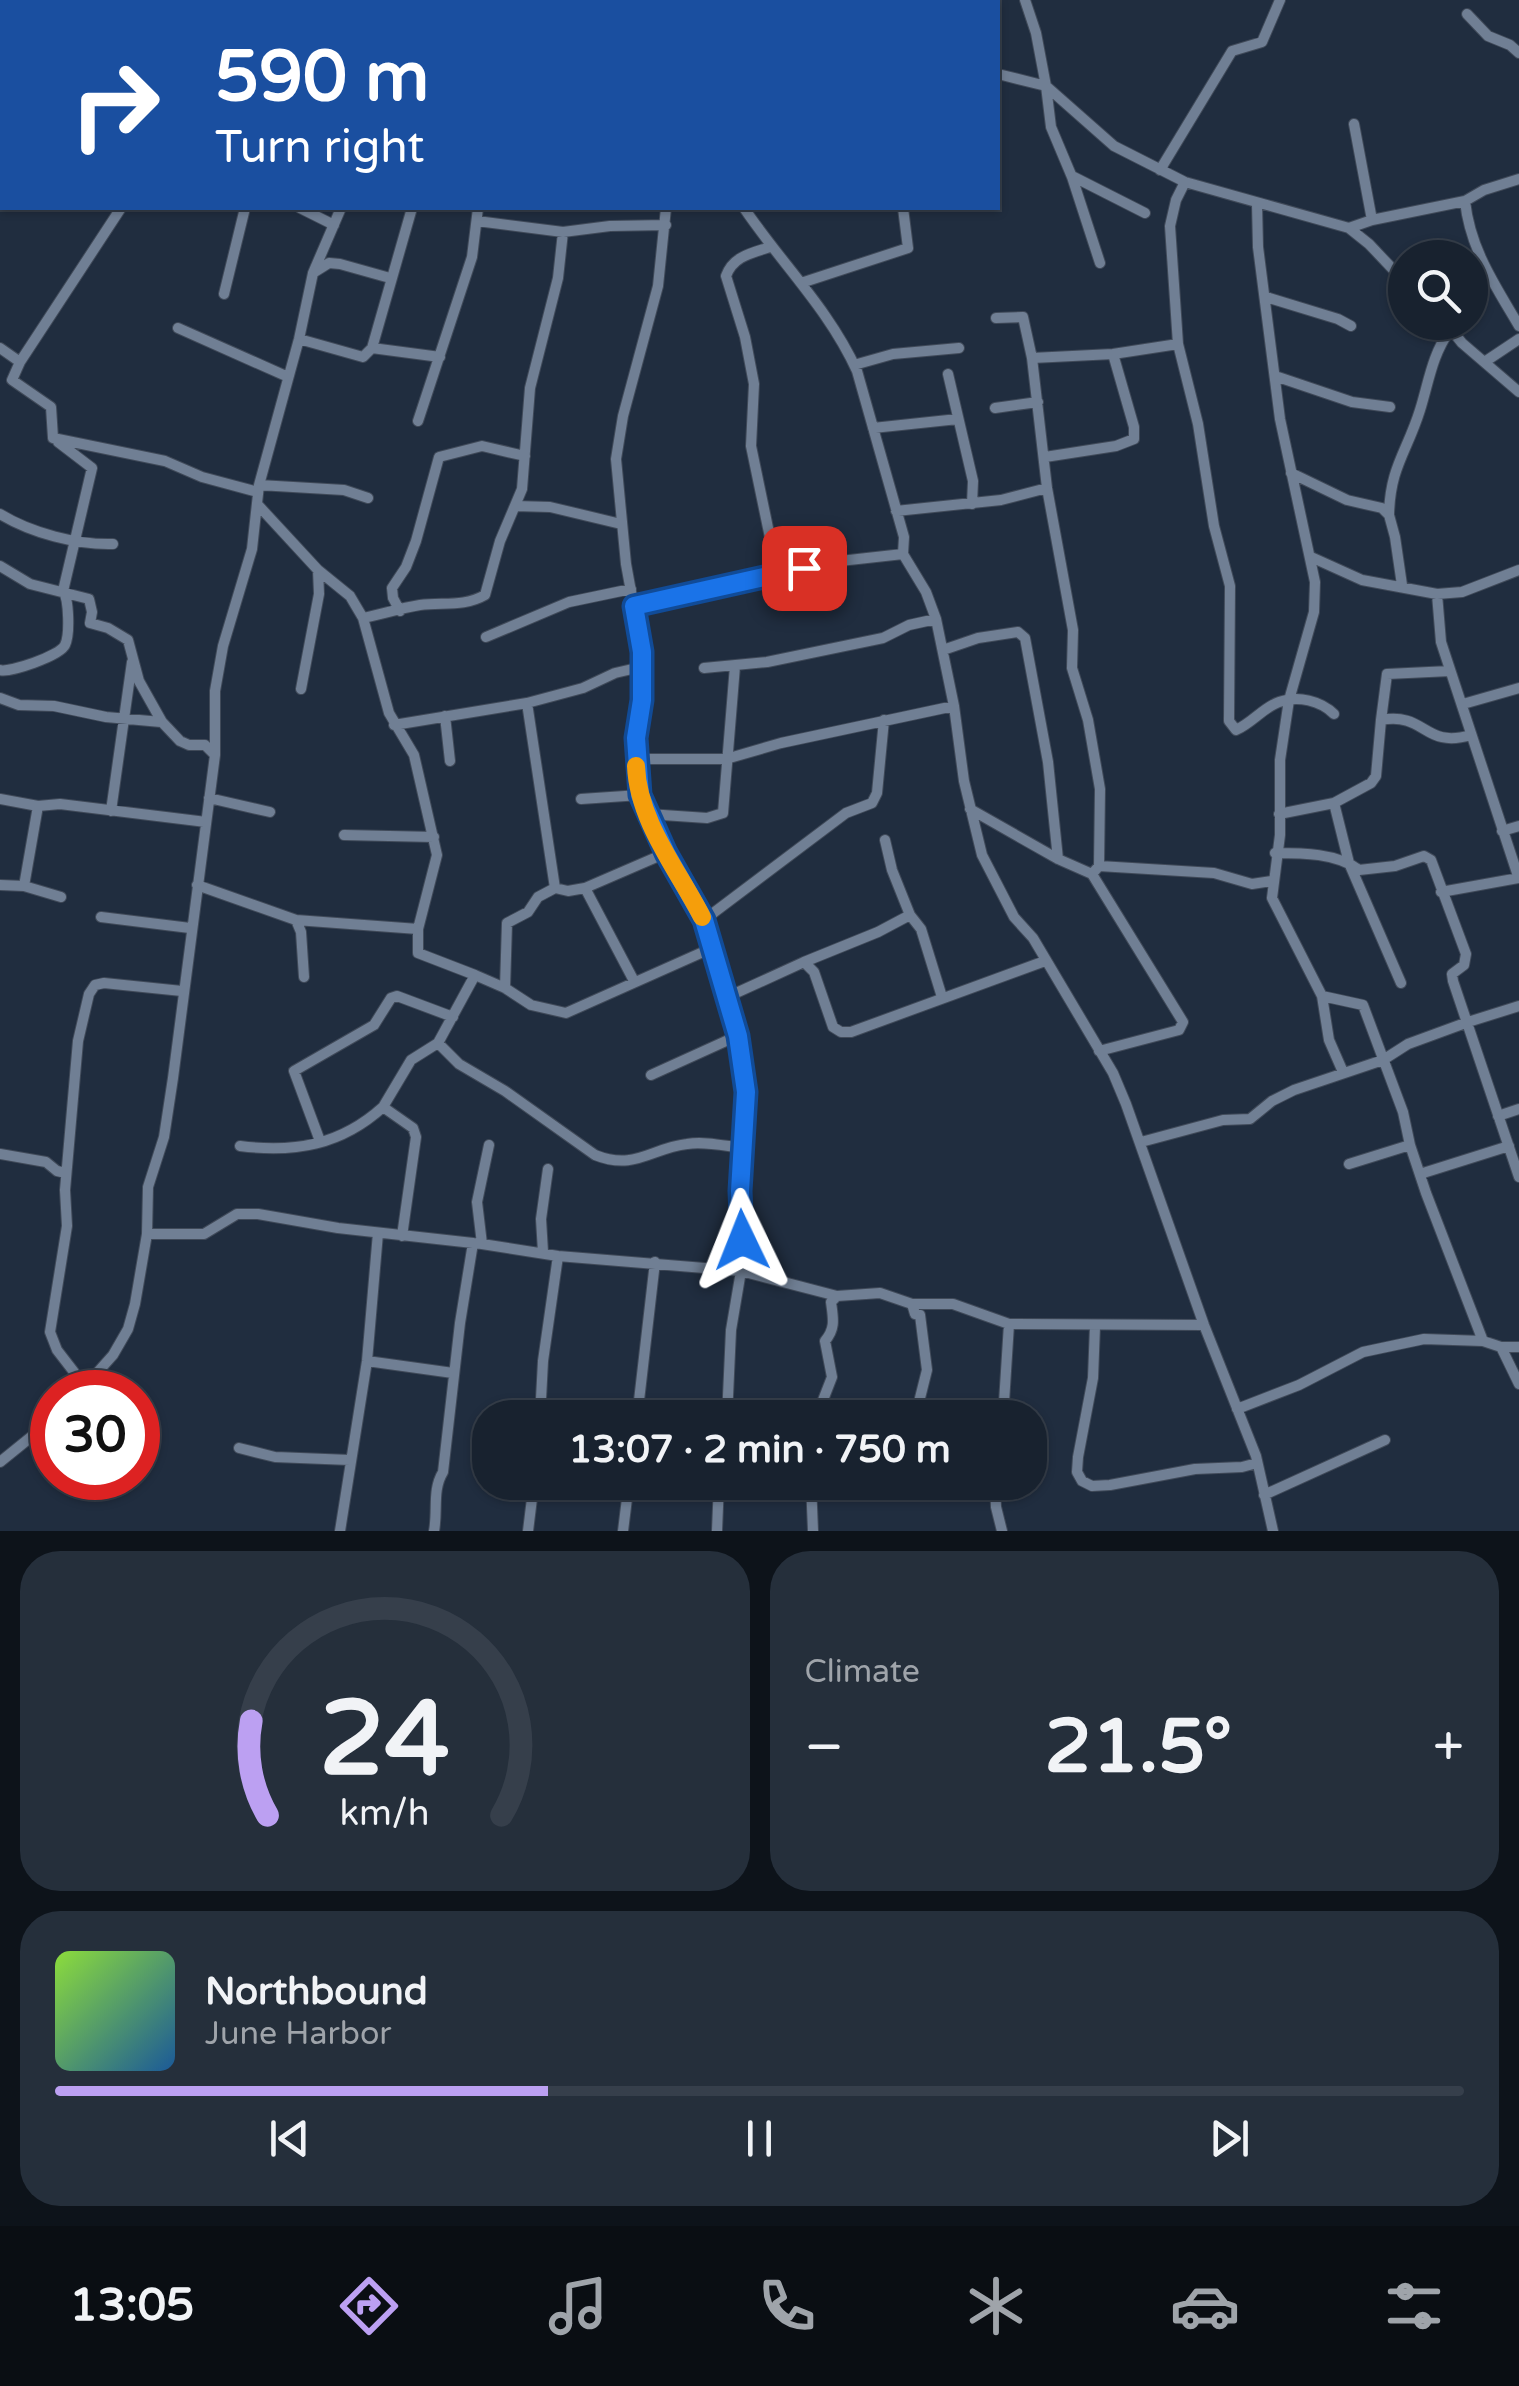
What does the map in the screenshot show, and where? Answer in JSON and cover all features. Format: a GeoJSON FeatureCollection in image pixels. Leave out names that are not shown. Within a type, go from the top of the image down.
{"type":"FeatureCollection","features":[{"type":"Feature","properties":{"kind":"street"},"geometry":{"type":"LineString","coordinates":[[1025,0],[1036,33],[1051,127],[1072,176],[1100,263]]}},
{"type":"Feature","properties":{"kind":"street"},"geometry":{"type":"LineString","coordinates":[[1160,170],[1232,51],[1262,42],[1280,0]]}},
{"type":"Feature","properties":{"kind":"street"},"geometry":{"type":"LineString","coordinates":[[1467,14],[1488,36],[1519,53]]}},
{"type":"Feature","properties":{"kind":"street"},"geometry":{"type":"LineString","coordinates":[[1000,74],[1046,86],[1114,146],[1160,170],[1185,182],[1349,228],[1388,264]]}},
{"type":"Feature","properties":{"kind":"street"},"geometry":{"type":"LineString","coordinates":[[1354,124],[1372,220]]}},
{"type":"Feature","properties":{"kind":"street"},"geometry":{"type":"LineString","coordinates":[[1072,176],[1145,213]]}},
{"type":"Feature","properties":{"kind":"street"},"geometry":{"type":"LineString","coordinates":[[1349,228],[1465,201],[1484,190],[1519,179]]}},
{"type":"Feature","properties":{"kind":"street"},"geometry":{"type":"LineString","coordinates":[[1185,182],[1170,226],[1178,344],[1230,586],[1230,721],[1236,730],[1280,701],[1289,700],[1324,704],[1334,714]]}},
{"type":"Feature","properties":{"kind":"street"},"geometry":{"type":"LineString","coordinates":[[1465,201],[1468,229],[1482,262],[1519,326]]}},
{"type":"Feature","properties":{"kind":"street"},"geometry":{"type":"LineString","coordinates":[[1257,204],[1258,246],[1291,473],[1312,557],[1314,612],[1289,700],[1280,760],[1280,835],[1272,898],[1322,996],[1329,1040],[1343,1072]]}},
{"type":"Feature","properties":{"kind":"street"},"geometry":{"type":"LineString","coordinates":[[1,672],[64,648],[69,599],[63,590],[92,468],[54,438],[51,407],[12,380],[120,210]]}},
{"type":"Feature","properties":{"kind":"street"},"geometry":{"type":"LineString","coordinates":[[224,294],[245,210]]}},
{"type":"Feature","properties":{"kind":"street"},"geometry":{"type":"LineString","coordinates":[[304,210],[334,226]]}},
{"type":"Feature","properties":{"kind":"street"},"geometry":{"type":"LineString","coordinates":[[99,1370],[113,1356],[128,1328],[147,1234],[148,1187],[164,1137],[215,755],[215,691],[223,646],[252,549],[258,494],[313,273],[341,210]]}},
{"type":"Feature","properties":{"kind":"street"},"geometry":{"type":"LineString","coordinates":[[299,339],[363,356],[372,348],[411,210]]}},
{"type":"Feature","properties":{"kind":"street"},"geometry":{"type":"LineString","coordinates":[[418,421],[472,257],[478,210]]}},
{"type":"Feature","properties":{"kind":"street"},"geometry":{"type":"LineString","coordinates":[[666,210],[654,302],[618,440],[621,524],[642,667],[636,759],[640,795],[666,853],[704,920],[738,1036],[746,1092],[742,1271],[732,1330],[728,1400]]}},
{"type":"Feature","properties":{"kind":"street"},"geometry":{"type":"LineString","coordinates":[[746,210],[770,247],[815,299],[854,365],[904,537],[903,554],[926,592],[936,618],[970,808],[989,870],[1112,1073],[1258,1463],[1273,1531]]}},
{"type":"Feature","properties":{"kind":"street"},"geometry":{"type":"LineString","coordinates":[[801,283],[908,248],[903,210]]}},
{"type":"Feature","properties":{"kind":"street"},"geometry":{"type":"LineString","coordinates":[[477,221],[563,232],[666,225]]}},
{"type":"Feature","properties":{"kind":"street"},"geometry":{"type":"LineString","coordinates":[[363,618],[486,595],[500,542],[522,489],[530,388],[558,278],[563,232]]}},
{"type":"Feature","properties":{"kind":"street"},"geometry":{"type":"LineString","coordinates":[[770,247],[736,259],[726,276],[754,384],[751,446],[778,576]]}},
{"type":"Feature","properties":{"kind":"street"},"geometry":{"type":"LineString","coordinates":[[313,273],[329,264],[340,264],[390,278]]}},
{"type":"Feature","properties":{"kind":"street"},"geometry":{"type":"LineString","coordinates":[[1266,296],[1351,326]]}},
{"type":"Feature","properties":{"kind":"street"},"geometry":{"type":"LineString","coordinates":[[996,318],[1022,317],[1032,358],[1047,488],[1074,630],[1072,668],[1088,720],[1100,789],[1096,870],[1183,1022],[1179,1030],[1099,1051]]}},
{"type":"Feature","properties":{"kind":"street"},"geometry":{"type":"LineString","coordinates":[[178,328],[286,376]]}},
{"type":"Feature","properties":{"kind":"street"},"geometry":{"type":"LineString","coordinates":[[1402,586],[1388,515],[1394,469],[1416,421],[1441,340]]}},
{"type":"Feature","properties":{"kind":"street"},"geometry":{"type":"LineString","coordinates":[[1463,340],[1519,392]]}},
{"type":"Feature","properties":{"kind":"street"},"geometry":{"type":"LineString","coordinates":[[1486,361],[1519,340]]}},
{"type":"Feature","properties":{"kind":"street"},"geometry":{"type":"LineString","coordinates":[[1032,358],[1113,354],[1178,344]]}},
{"type":"Feature","properties":{"kind":"street"},"geometry":{"type":"LineString","coordinates":[[0,348],[20,362]]}},
{"type":"Feature","properties":{"kind":"street"},"geometry":{"type":"LineString","coordinates":[[372,348],[440,357]]}},
{"type":"Feature","properties":{"kind":"street"},"geometry":{"type":"LineString","coordinates":[[854,365],[893,354],[959,348]]}},
{"type":"Feature","properties":{"kind":"street"},"geometry":{"type":"LineString","coordinates":[[1045,457],[1116,446],[1134,438],[1113,354]]}},
{"type":"Feature","properties":{"kind":"street"},"geometry":{"type":"LineString","coordinates":[[948,374],[972,481],[972,504]]}},
{"type":"Feature","properties":{"kind":"street"},"geometry":{"type":"LineString","coordinates":[[1276,376],[1352,402],[1390,408]]}},
{"type":"Feature","properties":{"kind":"street"},"geometry":{"type":"LineString","coordinates":[[995,408],[1038,402]]}},
{"type":"Feature","properties":{"kind":"street"},"geometry":{"type":"LineString","coordinates":[[872,428],[958,418]]}},
{"type":"Feature","properties":{"kind":"street"},"geometry":{"type":"LineString","coordinates":[[54,438],[166,460],[202,478],[258,494],[344,490],[368,498]]}},
{"type":"Feature","properties":{"kind":"street"},"geometry":{"type":"LineString","coordinates":[[400,611],[392,588],[416,541],[439,457],[482,446],[525,456]]}},
{"type":"Feature","properties":{"kind":"street"},"geometry":{"type":"LineString","coordinates":[[1291,473],[1346,500],[1382,508],[1388,515]]}},
{"type":"Feature","properties":{"kind":"street"},"geometry":{"type":"LineString","coordinates":[[896,511],[972,504],[1047,488]]}},
{"type":"Feature","properties":{"kind":"street"},"geometry":{"type":"LineString","coordinates":[[258,494],[318,570],[346,590],[363,618],[394,725],[414,754],[437,855],[418,929],[419,956],[505,988],[530,1005],[566,1014],[712,948]]}},
{"type":"Feature","properties":{"kind":"street"},"geometry":{"type":"LineString","coordinates":[[516,506],[550,507],[621,524]]}},
{"type":"Feature","properties":{"kind":"street"},"geometry":{"type":"LineString","coordinates":[[0,514],[23,526],[113,544]]}},
{"type":"Feature","properties":{"kind":"street"},"geometry":{"type":"LineString","coordinates":[[634,606],[831,562],[903,554]]}},
{"type":"Feature","properties":{"kind":"street"},"geometry":{"type":"LineString","coordinates":[[1312,557],[1362,580],[1438,594],[1462,592],[1519,570]]}},
{"type":"Feature","properties":{"kind":"street"},"geometry":{"type":"LineString","coordinates":[[0,566],[30,584],[89,599],[90,623],[128,640],[139,681],[162,722],[188,746],[206,745],[215,755]]}},
{"type":"Feature","properties":{"kind":"street"},"geometry":{"type":"LineString","coordinates":[[302,689],[319,594],[318,570]]}},
{"type":"Feature","properties":{"kind":"street"},"geometry":{"type":"LineString","coordinates":[[486,636],[569,602],[631,588]]}},
{"type":"Feature","properties":{"kind":"street"},"geometry":{"type":"LineString","coordinates":[[1438,594],[1441,642],[1518,877],[1441,892]]}},
{"type":"Feature","properties":{"kind":"street"},"geometry":{"type":"LineString","coordinates":[[704,668],[735,666],[883,638],[908,625],[936,618]]}},
{"type":"Feature","properties":{"kind":"street"},"geometry":{"type":"LineString","coordinates":[[943,650],[978,638],[1018,632],[1026,638],[1048,762],[1058,859]]}},
{"type":"Feature","properties":{"kind":"street"},"geometry":{"type":"LineString","coordinates":[[111,811],[133,651]]}},
{"type":"Feature","properties":{"kind":"street"},"geometry":{"type":"LineString","coordinates":[[648,814],[718,816],[724,808],[735,666]]}},
{"type":"Feature","properties":{"kind":"street"},"geometry":{"type":"LineString","coordinates":[[394,725],[528,703],[642,667]]}},
{"type":"Feature","properties":{"kind":"street"},"geometry":{"type":"LineString","coordinates":[[1279,814],[1334,802],[1364,788],[1376,776],[1387,674],[1450,672]]}},
{"type":"Feature","properties":{"kind":"street"},"geometry":{"type":"LineString","coordinates":[[1463,704],[1519,688]]}},
{"type":"Feature","properties":{"kind":"street"},"geometry":{"type":"LineString","coordinates":[[0,698],[19,705],[54,706],[124,720],[162,722]]}},
{"type":"Feature","properties":{"kind":"street"},"geometry":{"type":"LineString","coordinates":[[528,703],[555,888]]}},
{"type":"Feature","properties":{"kind":"street"},"geometry":{"type":"LineString","coordinates":[[636,759],[726,759],[954,706]]}},
{"type":"Feature","properties":{"kind":"street"},"geometry":{"type":"LineString","coordinates":[[445,716],[450,761]]}},
{"type":"Feature","properties":{"kind":"street"},"geometry":{"type":"LineString","coordinates":[[1382,720],[1405,717],[1442,739],[1471,735]]}},
{"type":"Feature","properties":{"kind":"street"},"geometry":{"type":"LineString","coordinates":[[704,920],[846,812],[872,803],[878,793],[884,720]]}},
{"type":"Feature","properties":{"kind":"street"},"geometry":{"type":"LineString","coordinates":[[581,799],[640,795]]}},
{"type":"Feature","properties":{"kind":"street"},"geometry":{"type":"LineString","coordinates":[[209,798],[270,812]]}},
{"type":"Feature","properties":{"kind":"street"},"geometry":{"type":"LineString","coordinates":[[0,799],[206,822]]}},
{"type":"Feature","properties":{"kind":"street"},"geometry":{"type":"LineString","coordinates":[[1334,802],[1349,863],[1401,983]]}},
{"type":"Feature","properties":{"kind":"street"},"geometry":{"type":"LineString","coordinates":[[24,886],[38,806]]}},
{"type":"Feature","properties":{"kind":"street"},"geometry":{"type":"LineString","coordinates":[[970,808],[1058,859],[1096,870],[1196,871],[1252,884],[1272,881]]}},
{"type":"Feature","properties":{"kind":"street"},"geometry":{"type":"LineString","coordinates":[[1502,831],[1519,826]]}},
{"type":"Feature","properties":{"kind":"street"},"geometry":{"type":"LineString","coordinates":[[344,835],[434,837]]}},
{"type":"Feature","properties":{"kind":"street"},"geometry":{"type":"LineString","coordinates":[[885,840],[942,997]]}},
{"type":"Feature","properties":{"kind":"street"},"geometry":{"type":"LineString","coordinates":[[505,988],[508,922],[528,912],[538,897],[555,888],[586,888],[666,853]]}},
{"type":"Feature","properties":{"kind":"street"},"geometry":{"type":"LineString","coordinates":[[1275,854],[1330,857],[1359,870],[1428,857],[1466,954],[1467,960],[1452,974],[1519,1177]]}},
{"type":"Feature","properties":{"kind":"street"},"geometry":{"type":"LineString","coordinates":[[0,885],[24,886],[61,897]]}},
{"type":"Feature","properties":{"kind":"street"},"geometry":{"type":"LineString","coordinates":[[197,885],[296,920],[418,929]]}},
{"type":"Feature","properties":{"kind":"street"},"geometry":{"type":"LineString","coordinates":[[586,888],[634,981]]}},
{"type":"Feature","properties":{"kind":"street"},"geometry":{"type":"LineString","coordinates":[[725,998],[910,915]]}},
{"type":"Feature","properties":{"kind":"street"},"geometry":{"type":"LineString","coordinates":[[101,916],[190,928]]}},
{"type":"Feature","properties":{"kind":"street"},"geometry":{"type":"LineString","coordinates":[[296,920],[301,932],[304,977]]}},
{"type":"Feature","properties":{"kind":"street"},"geometry":{"type":"LineString","coordinates":[[804,962],[814,972],[833,1027],[841,1032],[1046,961]]}},
{"type":"Feature","properties":{"kind":"street"},"geometry":{"type":"LineString","coordinates":[[240,1146],[264,1149],[340,1139],[383,1108],[411,1060],[438,1043],[475,975]]}},
{"type":"Feature","properties":{"kind":"street"},"geometry":{"type":"LineString","coordinates":[[72,1370],[57,1350],[50,1332],[66,1226],[66,1173],[78,1041],[89,994],[95,985],[104,983],[182,991]]}},
{"type":"Feature","properties":{"kind":"street"},"geometry":{"type":"LineString","coordinates":[[320,1141],[294,1071],[374,1026],[391,998],[397,996],[454,1017]]}},
{"type":"Feature","properties":{"kind":"street"},"geometry":{"type":"LineString","coordinates":[[1322,996],[1363,1005],[1403,1112],[1410,1146],[1483,1341]]}},
{"type":"Feature","properties":{"kind":"street"},"geometry":{"type":"LineString","coordinates":[[1141,1142],[1223,1120],[1250,1119],[1272,1101],[1383,1060],[1408,1044],[1519,1006]]}},
{"type":"Feature","properties":{"kind":"street"},"geometry":{"type":"LineString","coordinates":[[651,1075],[738,1036]]}},
{"type":"Feature","properties":{"kind":"street"},"geometry":{"type":"LineString","coordinates":[[438,1043],[459,1064],[505,1091],[595,1155],[610,1161],[630,1162],[683,1144],[743,1148]]}},
{"type":"Feature","properties":{"kind":"street"},"geometry":{"type":"LineString","coordinates":[[383,1108],[413,1128],[416,1137],[402,1236]]}},
{"type":"Feature","properties":{"kind":"street"},"geometry":{"type":"LineString","coordinates":[[1498,1116],[1519,1109]]}},
{"type":"Feature","properties":{"kind":"street"},"geometry":{"type":"LineString","coordinates":[[434,1531],[434,1486],[442,1472],[454,1373],[477,1244],[477,1202],[489,1145]]}},
{"type":"Feature","properties":{"kind":"street"},"geometry":{"type":"LineString","coordinates":[[1349,1164],[1410,1146]]}},
{"type":"Feature","properties":{"kind":"street"},"geometry":{"type":"LineString","coordinates":[[1420,1174],[1509,1146]]}},
{"type":"Feature","properties":{"kind":"street"},"geometry":{"type":"LineString","coordinates":[[0,1154],[46,1162],[56,1171],[66,1173]]}},
{"type":"Feature","properties":{"kind":"street"},"geometry":{"type":"LineString","coordinates":[[543,1252],[541,1219],[548,1169]]}},
{"type":"Feature","properties":{"kind":"street"},"geometry":{"type":"LineString","coordinates":[[147,1234],[204,1234],[237,1214],[558,1256],[742,1271],[837,1296],[880,1293],[912,1304],[953,1304],[1009,1324],[1204,1325]]}},
{"type":"Feature","properties":{"kind":"street"},"geometry":{"type":"LineString","coordinates":[[340,1531],[367,1361],[378,1233]]}},
{"type":"Feature","properties":{"kind":"street"},"geometry":{"type":"LineString","coordinates":[[541,1400],[558,1256]]}},
{"type":"Feature","properties":{"kind":"street"},"geometry":{"type":"LineString","coordinates":[[639,1400],[655,1262]]}},
{"type":"Feature","properties":{"kind":"street"},"geometry":{"type":"LineString","coordinates":[[823,1400],[832,1377],[825,1341],[832,1334],[831,1302],[837,1296]]}},
{"type":"Feature","properties":{"kind":"street"},"geometry":{"type":"LineString","coordinates":[[912,1304],[915,1314],[920,1314],[927,1370],[920,1400]]}},
{"type":"Feature","properties":{"kind":"street"},"geometry":{"type":"LineString","coordinates":[[1004,1400],[1009,1324]]}},
{"type":"Feature","properties":{"kind":"street"},"geometry":{"type":"LineString","coordinates":[[1096,1326],[1093,1378],[1078,1457],[1077,1472],[1082,1481],[1092,1486],[1110,1485],[1196,1469],[1258,1463]]}},
{"type":"Feature","properties":{"kind":"street"},"geometry":{"type":"LineString","coordinates":[[1237,1410],[1363,1352],[1424,1340],[1483,1341],[1519,1347]]}},
{"type":"Feature","properties":{"kind":"street"},"geometry":{"type":"LineString","coordinates":[[1501,1347],[1519,1384]]}},
{"type":"Feature","properties":{"kind":"street"},"geometry":{"type":"LineString","coordinates":[[367,1361],[454,1373]]}},
{"type":"Feature","properties":{"kind":"street"},"geometry":{"type":"LineString","coordinates":[[0,1462],[30,1438]]}},
{"type":"Feature","properties":{"kind":"street"},"geometry":{"type":"LineString","coordinates":[[1264,1495],[1385,1440]]}},
{"type":"Feature","properties":{"kind":"street"},"geometry":{"type":"LineString","coordinates":[[239,1448],[275,1457],[350,1460]]}},
{"type":"Feature","properties":{"kind":"street"},"geometry":{"type":"LineString","coordinates":[[528,1531],[532,1500]]}},
{"type":"Feature","properties":{"kind":"street"},"geometry":{"type":"LineString","coordinates":[[623,1531],[627,1500]]}},
{"type":"Feature","properties":{"kind":"street"},"geometry":{"type":"LineString","coordinates":[[717,1531],[718,1500]]}},
{"type":"Feature","properties":{"kind":"street"},"geometry":{"type":"LineString","coordinates":[[812,1500],[813,1531]]}},
{"type":"Feature","properties":{"kind":"street"},"geometry":{"type":"LineString","coordinates":[[995,1500],[1002,1531]]}},
{"type":"Feature","properties":{"kind":"slow traffic"},"geometry":{"type":"LineString","coordinates":[[636,766],[640,795],[648,814],[702,917]]}},
{"type":"Feature","properties":{"kind":"route"},"geometry":{"type":"LineString","coordinates":[[742,1240],[740,1191],[746,1092],[738,1036],[704,920],[666,853],[640,795],[636,738],[642,700],[642,652],[634,606],[804,568]]}}]}
